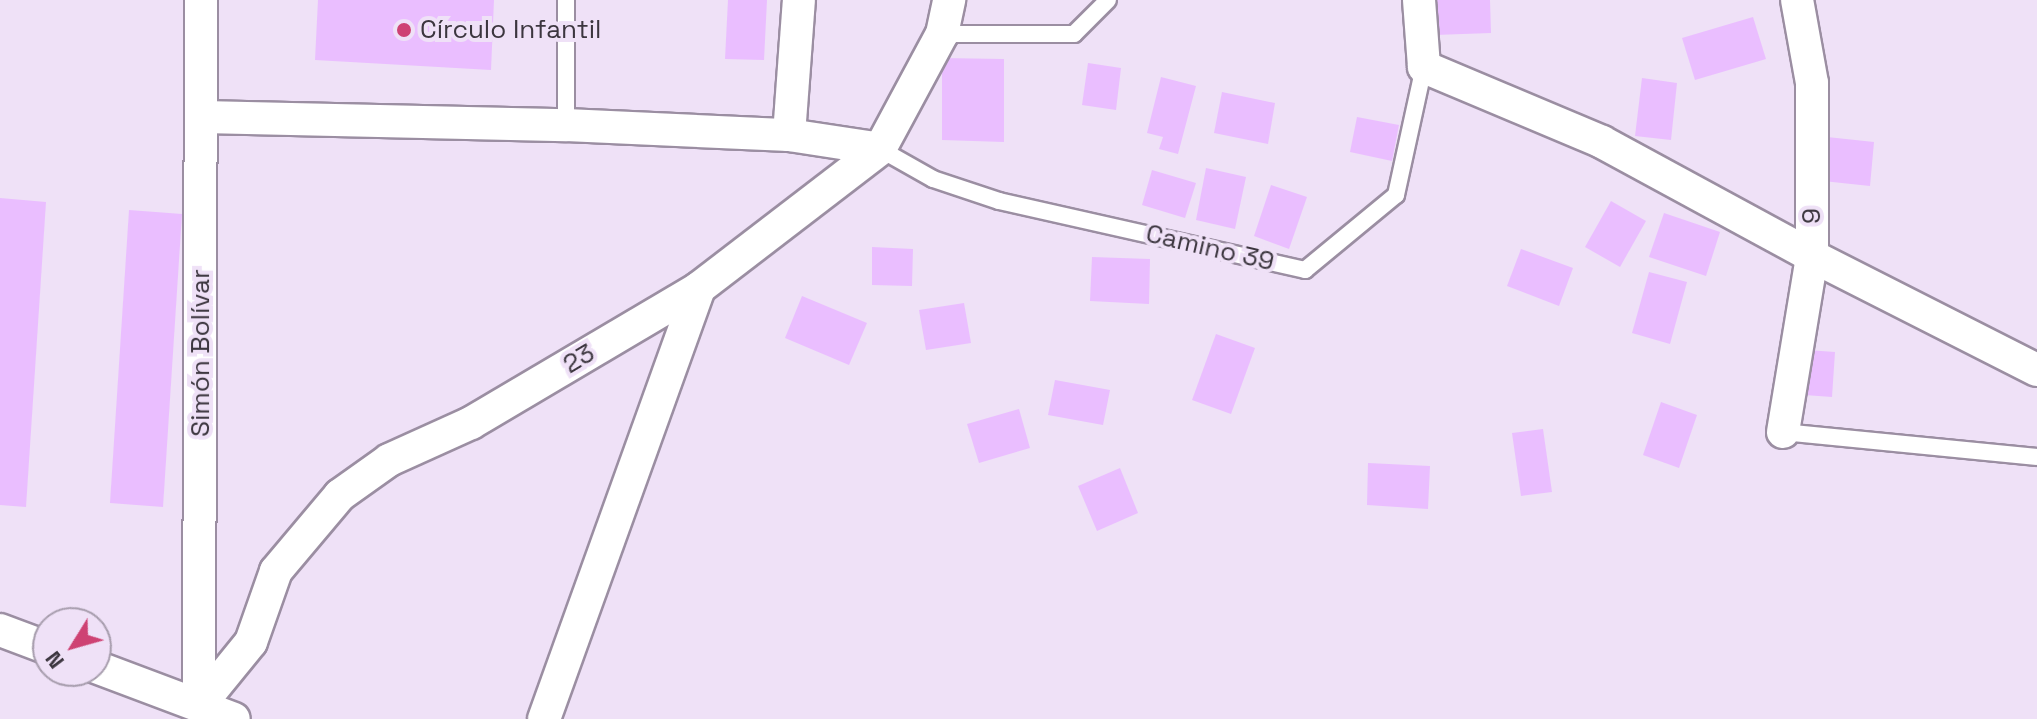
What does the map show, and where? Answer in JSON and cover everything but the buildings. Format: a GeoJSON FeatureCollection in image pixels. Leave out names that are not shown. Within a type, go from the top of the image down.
{"type":"FeatureCollection","features":[{"type":"Feature","properties":{"kind":"street","name":"Simón Bolívar"},"geometry":{"type":"LineString","coordinates":[[199,706],[201,0]]}},
{"type":"Feature","properties":{"kind":"street"},"geometry":{"type":"LineString","coordinates":[[789,135],[799,0]]}},
{"type":"Feature","properties":{"kind":"street","name":"23"},"geometry":{"type":"LineString","coordinates":[[199,706],[251,642],[276,571],[340,495],[389,460],[471,423],[699,288],[880,149],[942,34],[949,0]]}},
{"type":"Feature","properties":{"kind":"street"},"geometry":{"type":"LineString","coordinates":[[1419,0],[1424,67],[1602,142],[1812,256],[2037,370]]}},
{"type":"Feature","properties":{"kind":"street","name":"9"},"geometry":{"type":"LineString","coordinates":[[1783,432],[1812,256],[1812,83],[1797,0]]}},
{"type":"Feature","properties":{"kind":"street"},"geometry":{"type":"LineString","coordinates":[[203,117],[566,125],[789,135],[880,149]]}},
{"type":"Feature","properties":{"kind":"street"},"geometry":{"type":"LineString","coordinates":[[544,719],[699,288]]}},
{"type":"Feature","properties":{"kind":"street"},"geometry":{"type":"LineString","coordinates":[[0,630],[32,642]]}},
{"type":"Feature","properties":{"kind":"street"},"geometry":{"type":"LineString","coordinates":[[112,673],[234,719]]}},
{"type":"Feature","properties":{"kind":"lane"},"geometry":{"type":"LineString","coordinates":[[566,0],[566,125]]}},
{"type":"Feature","properties":{"kind":"lane"},"geometry":{"type":"LineString","coordinates":[[942,34],[1074,34],[1108,0]]}},
{"type":"Feature","properties":{"kind":"lane","name":"Camino 39"},"geometry":{"type":"LineString","coordinates":[[880,149],[933,179],[999,201],[1305,270],[1396,195],[1424,67]]}},
{"type":"Feature","properties":{"kind":"lane"},"geometry":{"type":"LineString","coordinates":[[1783,432],[2037,457]]}},
{"type":"Feature","properties":{"kind":"place","name":"Círculo Infantil"},"geometry":{"type":"Point","coordinates":[404,30]}}]}
